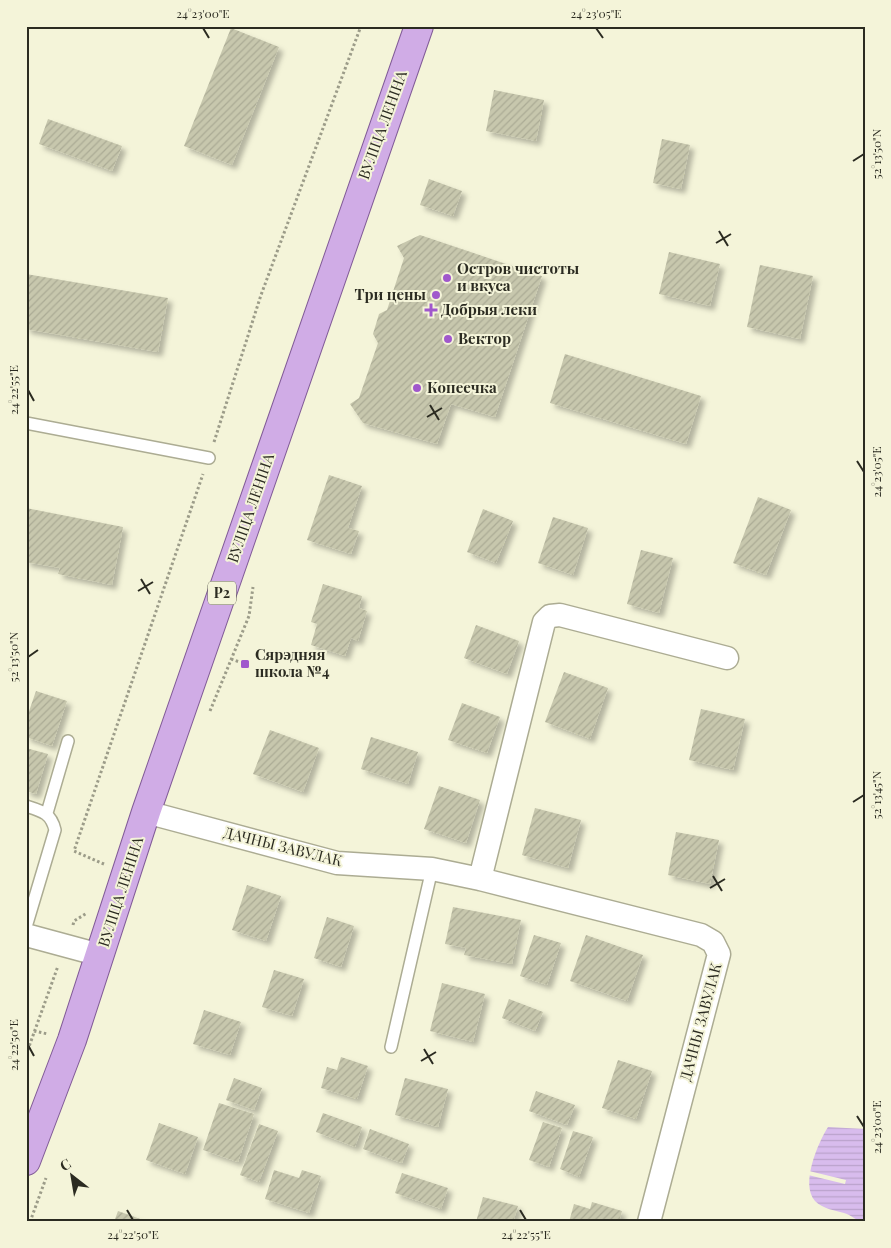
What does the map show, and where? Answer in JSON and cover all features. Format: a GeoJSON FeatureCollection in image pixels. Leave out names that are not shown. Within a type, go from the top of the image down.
{"type":"FeatureCollection","features":[{"type":"Feature","properties":{"kind":"main road","name":"ВУЛІЦА ЛЕНІНА"},"geometry":{"type":"LineString","coordinates":[[26,1161],[72,1040],[146,812],[419,26]]}},
{"type":"Feature","properties":{"kind":"street"},"geometry":{"type":"LineString","coordinates":[[480,878],[544,622],[550,616],[560,616],[727,658]]}},
{"type":"Feature","properties":{"kind":"street","name":"ДАЧНЫ ЗАВУЛАК"},"geometry":{"type":"LineString","coordinates":[[146,812],[337,862],[432,869],[480,878],[701,934],[713,942],[719,954],[649,1222]]}},
{"type":"Feature","properties":{"kind":"street"},"geometry":{"type":"LineString","coordinates":[[26,935],[100,955]]}},
{"type":"Feature","properties":{"kind":"lane"},"geometry":{"type":"LineString","coordinates":[[26,423],[209,458]]}},
{"type":"Feature","properties":{"kind":"lane"},"geometry":{"type":"LineString","coordinates":[[47,813],[68,741]]}},
{"type":"Feature","properties":{"kind":"lane"},"geometry":{"type":"LineString","coordinates":[[26,806],[47,813],[52,819],[55,830],[26,927]]}},
{"type":"Feature","properties":{"kind":"lane"},"geometry":{"type":"LineString","coordinates":[[391,1047],[432,869]]}},
{"type":"Feature","properties":{"kind":"path"},"geometry":{"type":"LineString","coordinates":[[107,865],[74,850],[209,458],[261,296],[361,26]]}},
{"type":"Feature","properties":{"kind":"shaded area"},"geometry":{"type":"Polygon","coordinates":[[[828,1127],[865,1129],[865,1222],[822,1206],[815,1201],[811,1194],[809,1185],[812,1164],[828,1127]]]}},
{"type":"Feature","properties":{"kind":"pier"},"geometry":{"type":"Polygon","coordinates":[[[809,1171],[846,1180],[845,1184],[808,1175],[809,1171]]]}},
{"type":"Feature","properties":{"kind":"building"},"geometry":{"type":"Polygon","coordinates":[[[231,28],[279,47],[232,165],[184,146],[231,28]]]}},
{"type":"Feature","properties":{"kind":"building"},"geometry":{"type":"Polygon","coordinates":[[[494,90],[544,100],[536,141],[486,131],[494,90]]]}},
{"type":"Feature","properties":{"kind":"building"},"geometry":{"type":"Polygon","coordinates":[[[48,119],[122,146],[112,171],[39,144],[48,119]]]}},
{"type":"Feature","properties":{"kind":"building"},"geometry":{"type":"Polygon","coordinates":[[[662,139],[690,145],[681,189],[653,183],[662,139]]]}},
{"type":"Feature","properties":{"kind":"building"},"geometry":{"type":"Polygon","coordinates":[[[429,179],[462,191],[453,216],[420,205],[429,179]]]}},
{"type":"Feature","properties":{"kind":"building","name":"Вектор"},"geometry":{"type":"Polygon","coordinates":[[[420,235],[542,276],[495,417],[451,404],[437,444],[363,423],[350,404],[359,398],[378,343],[373,334],[379,314],[387,310],[404,258],[397,246],[420,235]]]}},
{"type":"Feature","properties":{"kind":"building"},"geometry":{"type":"Polygon","coordinates":[[[669,252],[720,264],[710,306],[659,294],[669,252]]]}},
{"type":"Feature","properties":{"kind":"building"},"geometry":{"type":"Polygon","coordinates":[[[760,265],[813,276],[800,339],[747,327],[760,265]]]}},
{"type":"Feature","properties":{"kind":"building"},"geometry":{"type":"Polygon","coordinates":[[[26,274],[168,298],[158,352],[26,329],[26,274]]]}},
{"type":"Feature","properties":{"kind":"building"},"geometry":{"type":"Polygon","coordinates":[[[565,354],[701,396],[686,444],[550,403],[565,354]]]}},
{"type":"Feature","properties":{"kind":"building"},"geometry":{"type":"Polygon","coordinates":[[[329,475],[362,486],[348,528],[359,531],[351,554],[307,540],[329,475]]]}},
{"type":"Feature","properties":{"kind":"building"},"geometry":{"type":"Polygon","coordinates":[[[758,497],[791,510],[766,575],[733,563],[758,497]]]}},
{"type":"Feature","properties":{"kind":"building"},"geometry":{"type":"Polygon","coordinates":[[[26,508],[123,527],[112,585],[58,574],[60,568],[26,562],[26,508]]]}},
{"type":"Feature","properties":{"kind":"building"},"geometry":{"type":"Polygon","coordinates":[[[483,509],[513,521],[496,563],[467,552],[483,509]]]}},
{"type":"Feature","properties":{"kind":"building"},"geometry":{"type":"Polygon","coordinates":[[[553,517],[588,528],[573,575],[538,563],[553,517]]]}},
{"type":"Feature","properties":{"kind":"building"},"geometry":{"type":"Polygon","coordinates":[[[641,550],[673,558],[659,613],[627,604],[641,550]]]}},
{"type":"Feature","properties":{"kind":"building"},"geometry":{"type":"Polygon","coordinates":[[[323,584],[362,596],[359,608],[367,611],[358,641],[351,638],[345,656],[311,645],[317,624],[311,622],[323,584]]]}},
{"type":"Feature","properties":{"kind":"building"},"geometry":{"type":"Polygon","coordinates":[[[476,625],[519,641],[507,674],[464,658],[476,625]]]}},
{"type":"Feature","properties":{"kind":"building"},"geometry":{"type":"Polygon","coordinates":[[[564,672],[608,688],[590,739],[545,722],[564,672]]]}},
{"type":"Feature","properties":{"kind":"building"},"geometry":{"type":"Polygon","coordinates":[[[36,691],[67,701],[52,746],[26,737],[26,720],[36,691]]]}},
{"type":"Feature","properties":{"kind":"building"},"geometry":{"type":"Polygon","coordinates":[[[462,703],[500,717],[487,753],[448,740],[462,703]]]}},
{"type":"Feature","properties":{"kind":"building"},"geometry":{"type":"Polygon","coordinates":[[[701,709],[745,719],[733,770],[689,760],[701,709]]]}},
{"type":"Feature","properties":{"kind":"building"},"geometry":{"type":"Polygon","coordinates":[[[270,730],[319,748],[303,792],[253,774],[270,730]]]}},
{"type":"Feature","properties":{"kind":"building"},"geometry":{"type":"Polygon","coordinates":[[[371,737],[418,752],[408,784],[361,769],[371,737]]]}},
{"type":"Feature","properties":{"kind":"building"},"geometry":{"type":"Polygon","coordinates":[[[26,748],[48,754],[36,794],[26,791],[26,748]]]}},
{"type":"Feature","properties":{"kind":"building"},"geometry":{"type":"Polygon","coordinates":[[[439,786],[480,800],[466,843],[424,829],[439,786]]]}},
{"type":"Feature","properties":{"kind":"building"},"geometry":{"type":"Polygon","coordinates":[[[535,808],[581,820],[568,868],[522,855],[535,808]]]}},
{"type":"Feature","properties":{"kind":"building"},"geometry":{"type":"Polygon","coordinates":[[[676,832],[719,840],[710,884],[668,875],[676,832]]]}},
{"type":"Feature","properties":{"kind":"building"},"geometry":{"type":"Polygon","coordinates":[[[247,885],[281,896],[266,941],[232,930],[247,885]]]}},
{"type":"Feature","properties":{"kind":"building"},"geometry":{"type":"Polygon","coordinates":[[[453,907],[521,920],[512,964],[464,955],[466,948],[445,944],[453,907]]]}},
{"type":"Feature","properties":{"kind":"building"},"geometry":{"type":"Polygon","coordinates":[[[327,917],[354,926],[341,967],[314,958],[327,917]]]}},
{"type":"Feature","properties":{"kind":"building"},"geometry":{"type":"Polygon","coordinates":[[[534,935],[561,943],[547,985],[520,976],[534,935]]]}},
{"type":"Feature","properties":{"kind":"building"},"geometry":{"type":"Polygon","coordinates":[[[586,935],[643,955],[627,1001],[570,981],[586,935]]]}},
{"type":"Feature","properties":{"kind":"building"},"geometry":{"type":"Polygon","coordinates":[[[274,970],[304,979],[292,1016],[262,1007],[274,970]]]}},
{"type":"Feature","properties":{"kind":"building"},"geometry":{"type":"Polygon","coordinates":[[[442,983],[485,994],[473,1042],[430,1031],[442,983]]]}},
{"type":"Feature","properties":{"kind":"building"},"geometry":{"type":"Polygon","coordinates":[[[509,999],[543,1012],[535,1031],[502,1018],[509,999]]]}},
{"type":"Feature","properties":{"kind":"building"},"geometry":{"type":"Polygon","coordinates":[[[204,1010],[241,1022],[230,1055],[193,1044],[204,1010]]]}},
{"type":"Feature","properties":{"kind":"building"},"geometry":{"type":"Polygon","coordinates":[[[341,1057],[368,1066],[357,1099],[321,1088],[327,1067],[337,1070],[341,1057]]]}},
{"type":"Feature","properties":{"kind":"building"},"geometry":{"type":"Polygon","coordinates":[[[618,1060],[652,1071],[636,1119],[602,1108],[618,1060]]]}},
{"type":"Feature","properties":{"kind":"building"},"geometry":{"type":"Polygon","coordinates":[[[234,1078],[262,1088],[254,1110],[226,1100],[234,1078]]]}},
{"type":"Feature","properties":{"kind":"building"},"geometry":{"type":"Polygon","coordinates":[[[405,1078],[448,1089],[438,1127],[395,1115],[405,1078]]]}},
{"type":"Feature","properties":{"kind":"building"},"geometry":{"type":"Polygon","coordinates":[[[536,1091],[575,1105],[567,1125],[529,1111],[536,1091]]]}},
{"type":"Feature","properties":{"kind":"building"},"geometry":{"type":"Polygon","coordinates":[[[219,1103],[254,1114],[238,1162],[203,1150],[219,1103]]]}},
{"type":"Feature","properties":{"kind":"building"},"geometry":{"type":"Polygon","coordinates":[[[323,1113],[362,1127],[355,1147],[316,1132],[323,1113]]]}},
{"type":"Feature","properties":{"kind":"building"},"geometry":{"type":"Polygon","coordinates":[[[543,1122],[562,1128],[549,1167],[529,1160],[543,1122]]]}},
{"type":"Feature","properties":{"kind":"building"},"geometry":{"type":"Polygon","coordinates":[[[159,1123],[198,1137],[185,1174],[146,1160],[159,1123]]]}},
{"type":"Feature","properties":{"kind":"building"},"geometry":{"type":"Polygon","coordinates":[[[259,1124],[278,1131],[259,1182],[240,1175],[259,1124]]]}},
{"type":"Feature","properties":{"kind":"building"},"geometry":{"type":"Polygon","coordinates":[[[370,1129],[409,1144],[402,1163],[363,1149],[370,1129]]]}},
{"type":"Feature","properties":{"kind":"building"},"geometry":{"type":"Polygon","coordinates":[[[573,1131],[593,1137],[579,1177],[560,1169],[573,1131]]]}},
{"type":"Feature","properties":{"kind":"building"},"geometry":{"type":"Polygon","coordinates":[[[274,1170],[299,1178],[302,1170],[321,1176],[309,1213],[265,1199],[274,1170]]]}},
{"type":"Feature","properties":{"kind":"building"},"geometry":{"type":"Polygon","coordinates":[[[402,1173],[448,1188],[441,1209],[395,1193],[402,1173]]]}},
{"type":"Feature","properties":{"kind":"building"},"geometry":{"type":"Polygon","coordinates":[[[483,1197],[518,1206],[513,1222],[476,1222],[483,1197]]]}},
{"type":"Feature","properties":{"kind":"building"},"geometry":{"type":"Polygon","coordinates":[[[592,1202],[622,1211],[619,1222],[569,1222],[574,1204],[590,1209],[592,1202]]]}},
{"type":"Feature","properties":{"kind":"building"},"geometry":{"type":"Polygon","coordinates":[[[118,1211],[146,1221],[146,1222],[114,1222],[118,1211]]]}},
{"type":"Feature","properties":{"kind":"place","name":"Остров чистоты и вкуса"},"geometry":{"type":"Point","coordinates":[447,278]}},
{"type":"Feature","properties":{"kind":"place","name":"Три цены"},"geometry":{"type":"Point","coordinates":[436,295]}},
{"type":"Feature","properties":{"kind":"place","name":"Добрыя леки"},"geometry":{"type":"Point","coordinates":[431,310]}},
{"type":"Feature","properties":{"kind":"place","name":"Вектор"},"geometry":{"type":"Point","coordinates":[448,339]}},
{"type":"Feature","properties":{"kind":"place","name":"Копеечка"},"geometry":{"type":"Point","coordinates":[417,388]}},
{"type":"Feature","properties":{"kind":"place","name":"Сярэдняя школа №4"},"geometry":{"type":"Point","coordinates":[245,664]}}]}
